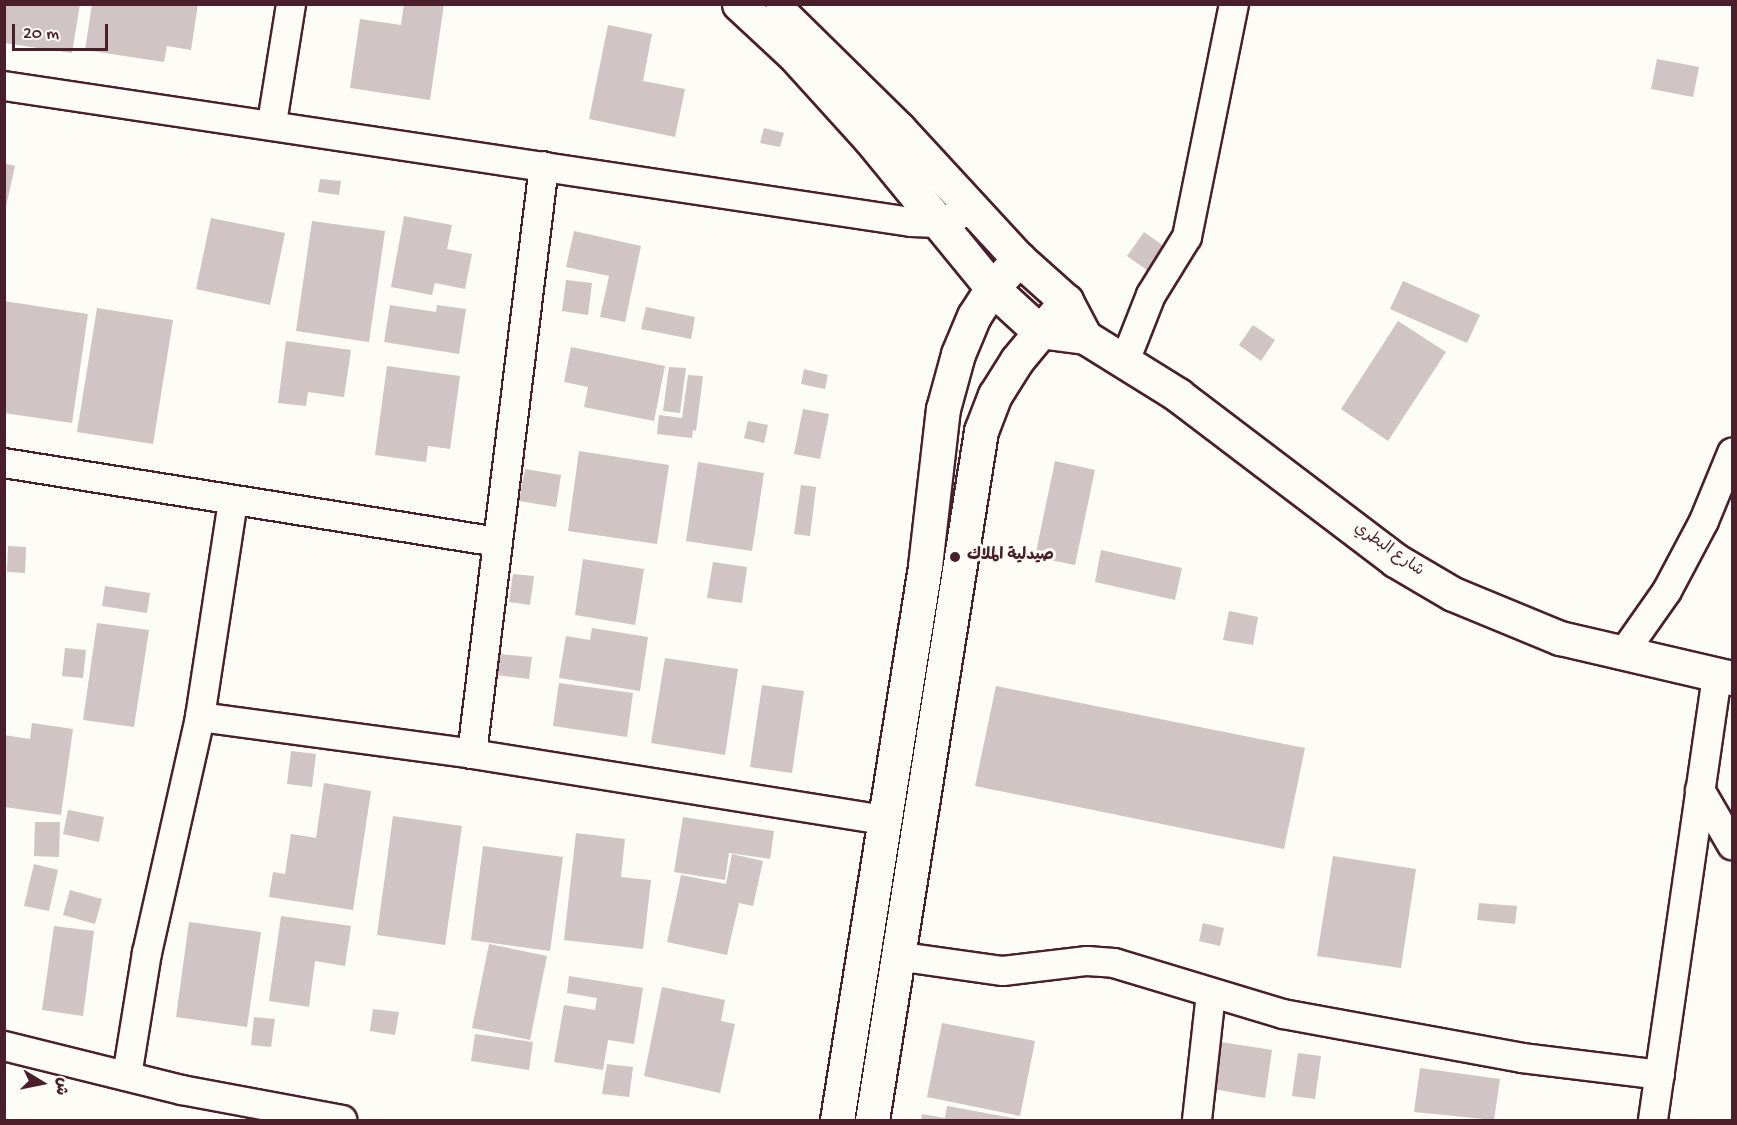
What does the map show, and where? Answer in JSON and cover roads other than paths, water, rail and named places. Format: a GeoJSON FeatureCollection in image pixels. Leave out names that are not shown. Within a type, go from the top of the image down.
{"type":"FeatureCollection","features":[{"type":"Feature","properties":{"kind":"main road"},"geometry":{"type":"LineString","coordinates":[[739,4],[793,54],[940,223],[992,288],[1039,332],[1085,337]]}},
{"type":"Feature","properties":{"kind":"main road"},"geometry":{"type":"LineString","coordinates":[[772,4],[898,128],[1019,259],[1066,301],[1085,337]]}},
{"type":"Feature","properties":{"kind":"main road"},"geometry":{"type":"LineString","coordinates":[[837,1120],[925,566],[943,409],[958,354],[974,316],[992,288],[1019,259]]}},
{"type":"Feature","properties":{"kind":"main road"},"geometry":{"type":"LineString","coordinates":[[872,1120],[896,956],[981,430],[995,395],[1039,332],[1066,301]]}},
{"type":"Feature","properties":{"kind":"main road","name":"شارع البطري"},"geometry":{"type":"LineString","coordinates":[[1085,337],[1226,428],[1395,560],[1453,594],[1508,619],[1622,655],[1725,676]]}},
{"type":"Feature","properties":{"kind":"street"},"geometry":{"type":"LineString","coordinates":[[272,123],[291,4]]}},
{"type":"Feature","properties":{"kind":"street"},"geometry":{"type":"LineString","coordinates":[[1125,361],[1151,295],[1187,237],[1234,4]]}},
{"type":"Feature","properties":{"kind":"street"},"geometry":{"type":"LineString","coordinates":[[4,86],[272,123],[881,218],[940,223],[973,209]]}},
{"type":"Feature","properties":{"kind":"street"},"geometry":{"type":"LineString","coordinates":[[472,754],[495,542],[543,166]]}},
{"type":"Feature","properties":{"kind":"street"},"geometry":{"type":"LineString","coordinates":[[1622,655],[1672,581],[1704,521],[1732,453]]}},
{"type":"Feature","properties":{"kind":"street"},"geometry":{"type":"LineString","coordinates":[[4,463],[233,502],[495,542]]}},
{"type":"Feature","properties":{"kind":"street"},"geometry":{"type":"LineString","coordinates":[[127,1076],[147,953],[200,717],[233,502]]}},
{"type":"Feature","properties":{"kind":"street"},"geometry":{"type":"LineString","coordinates":[[1653,1120],[1700,790],[1725,676]]}},
{"type":"Feature","properties":{"kind":"street"},"geometry":{"type":"LineString","coordinates":[[200,717],[472,754],[885,820]]}},
{"type":"Feature","properties":{"kind":"street"},"geometry":{"type":"LineString","coordinates":[[1700,790],[1732,845]]}},
{"type":"Feature","properties":{"kind":"street"},"geometry":{"type":"LineString","coordinates":[[896,956],[1004,971],[1087,962],[1114,963],[1283,1014],[1510,1056],[1660,1075]]}},
{"type":"Feature","properties":{"kind":"street"},"geometry":{"type":"LineString","coordinates":[[1197,1120],[1211,994]]}},
{"type":"Feature","properties":{"kind":"street"},"geometry":{"type":"LineString","coordinates":[[4,1046],[127,1076],[342,1120]]}},
{"type":"Feature","properties":{"kind":"place","name":"صيدلية الملاك"},"geometry":{"type":"Point","coordinates":[955,557]}}]}
